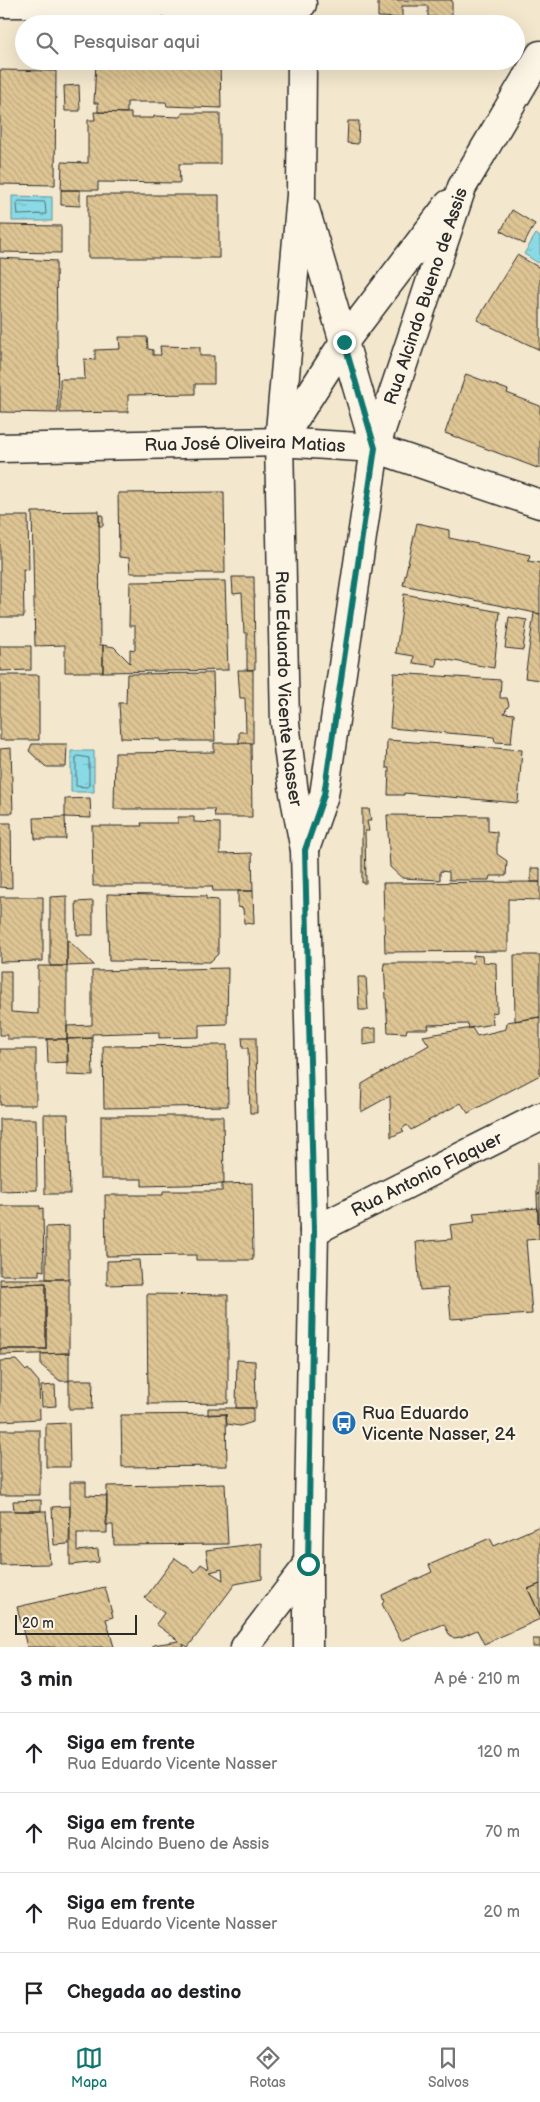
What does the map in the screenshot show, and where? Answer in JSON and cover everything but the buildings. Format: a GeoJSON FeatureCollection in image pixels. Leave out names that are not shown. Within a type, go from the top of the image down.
{"type":"FeatureCollection","features":[{"type":"Feature","properties":{"kind":"street"},"geometry":{"type":"LineString","coordinates":[[0,3],[302,9]]}},
{"type":"Feature","properties":{"kind":"street","name":"Rua Alcindo Bueno de Assis"},"geometry":{"type":"LineString","coordinates":[[305,850],[324,795],[375,448],[462,186],[540,55]]}},
{"type":"Feature","properties":{"kind":"street","name":"Rua Eduardo Vicente Nasser"},"geometry":{"type":"LineString","coordinates":[[302,70],[301,195],[279,442],[285,723],[294,793],[305,850],[314,1231],[308,1647]]}},
{"type":"Feature","properties":{"kind":"street"},"geometry":{"type":"LineString","coordinates":[[279,442],[344,342],[462,186]]}},
{"type":"Feature","properties":{"kind":"street","name":"Rua Eduardo Vicente Nasser"},"geometry":{"type":"LineString","coordinates":[[301,195],[375,448]]}},
{"type":"Feature","properties":{"kind":"street","name":"Rua José Oliveira Matias"},"geometry":{"type":"LineString","coordinates":[[0,448],[279,442],[375,448],[540,504]]}},
{"type":"Feature","properties":{"kind":"street","name":"Rua Antonio Flaquer"},"geometry":{"type":"LineString","coordinates":[[314,1231],[540,1117]]}},
{"type":"Feature","properties":{"kind":"street"},"geometry":{"type":"LineString","coordinates":[[245,1647],[308,1564]]}},
{"type":"Feature","properties":{"kind":"water"},"geometry":{"type":"Polygon","coordinates":[[[12,196],[52,197],[52,221],[12,221],[12,196]]]}},
{"type":"Feature","properties":{"kind":"water"},"geometry":{"type":"Polygon","coordinates":[[[536,234],[540,237],[540,264],[524,254],[536,234]]]}},
{"type":"Feature","properties":{"kind":"water"},"geometry":{"type":"Polygon","coordinates":[[[71,751],[94,751],[94,792],[71,792],[71,751]]]}},
{"type":"Feature","properties":{"kind":"place","name":"Rua Eduardo Vicente Nasser, 24"},"geometry":{"type":"Point","coordinates":[344,1423]}},
{"type":"Feature","properties":{"kind":"route"},"geometry":{"type":"LineString","coordinates":[[308,1564],[314,1231],[305,850],[324,795],[375,448],[344,342]]}}]}
